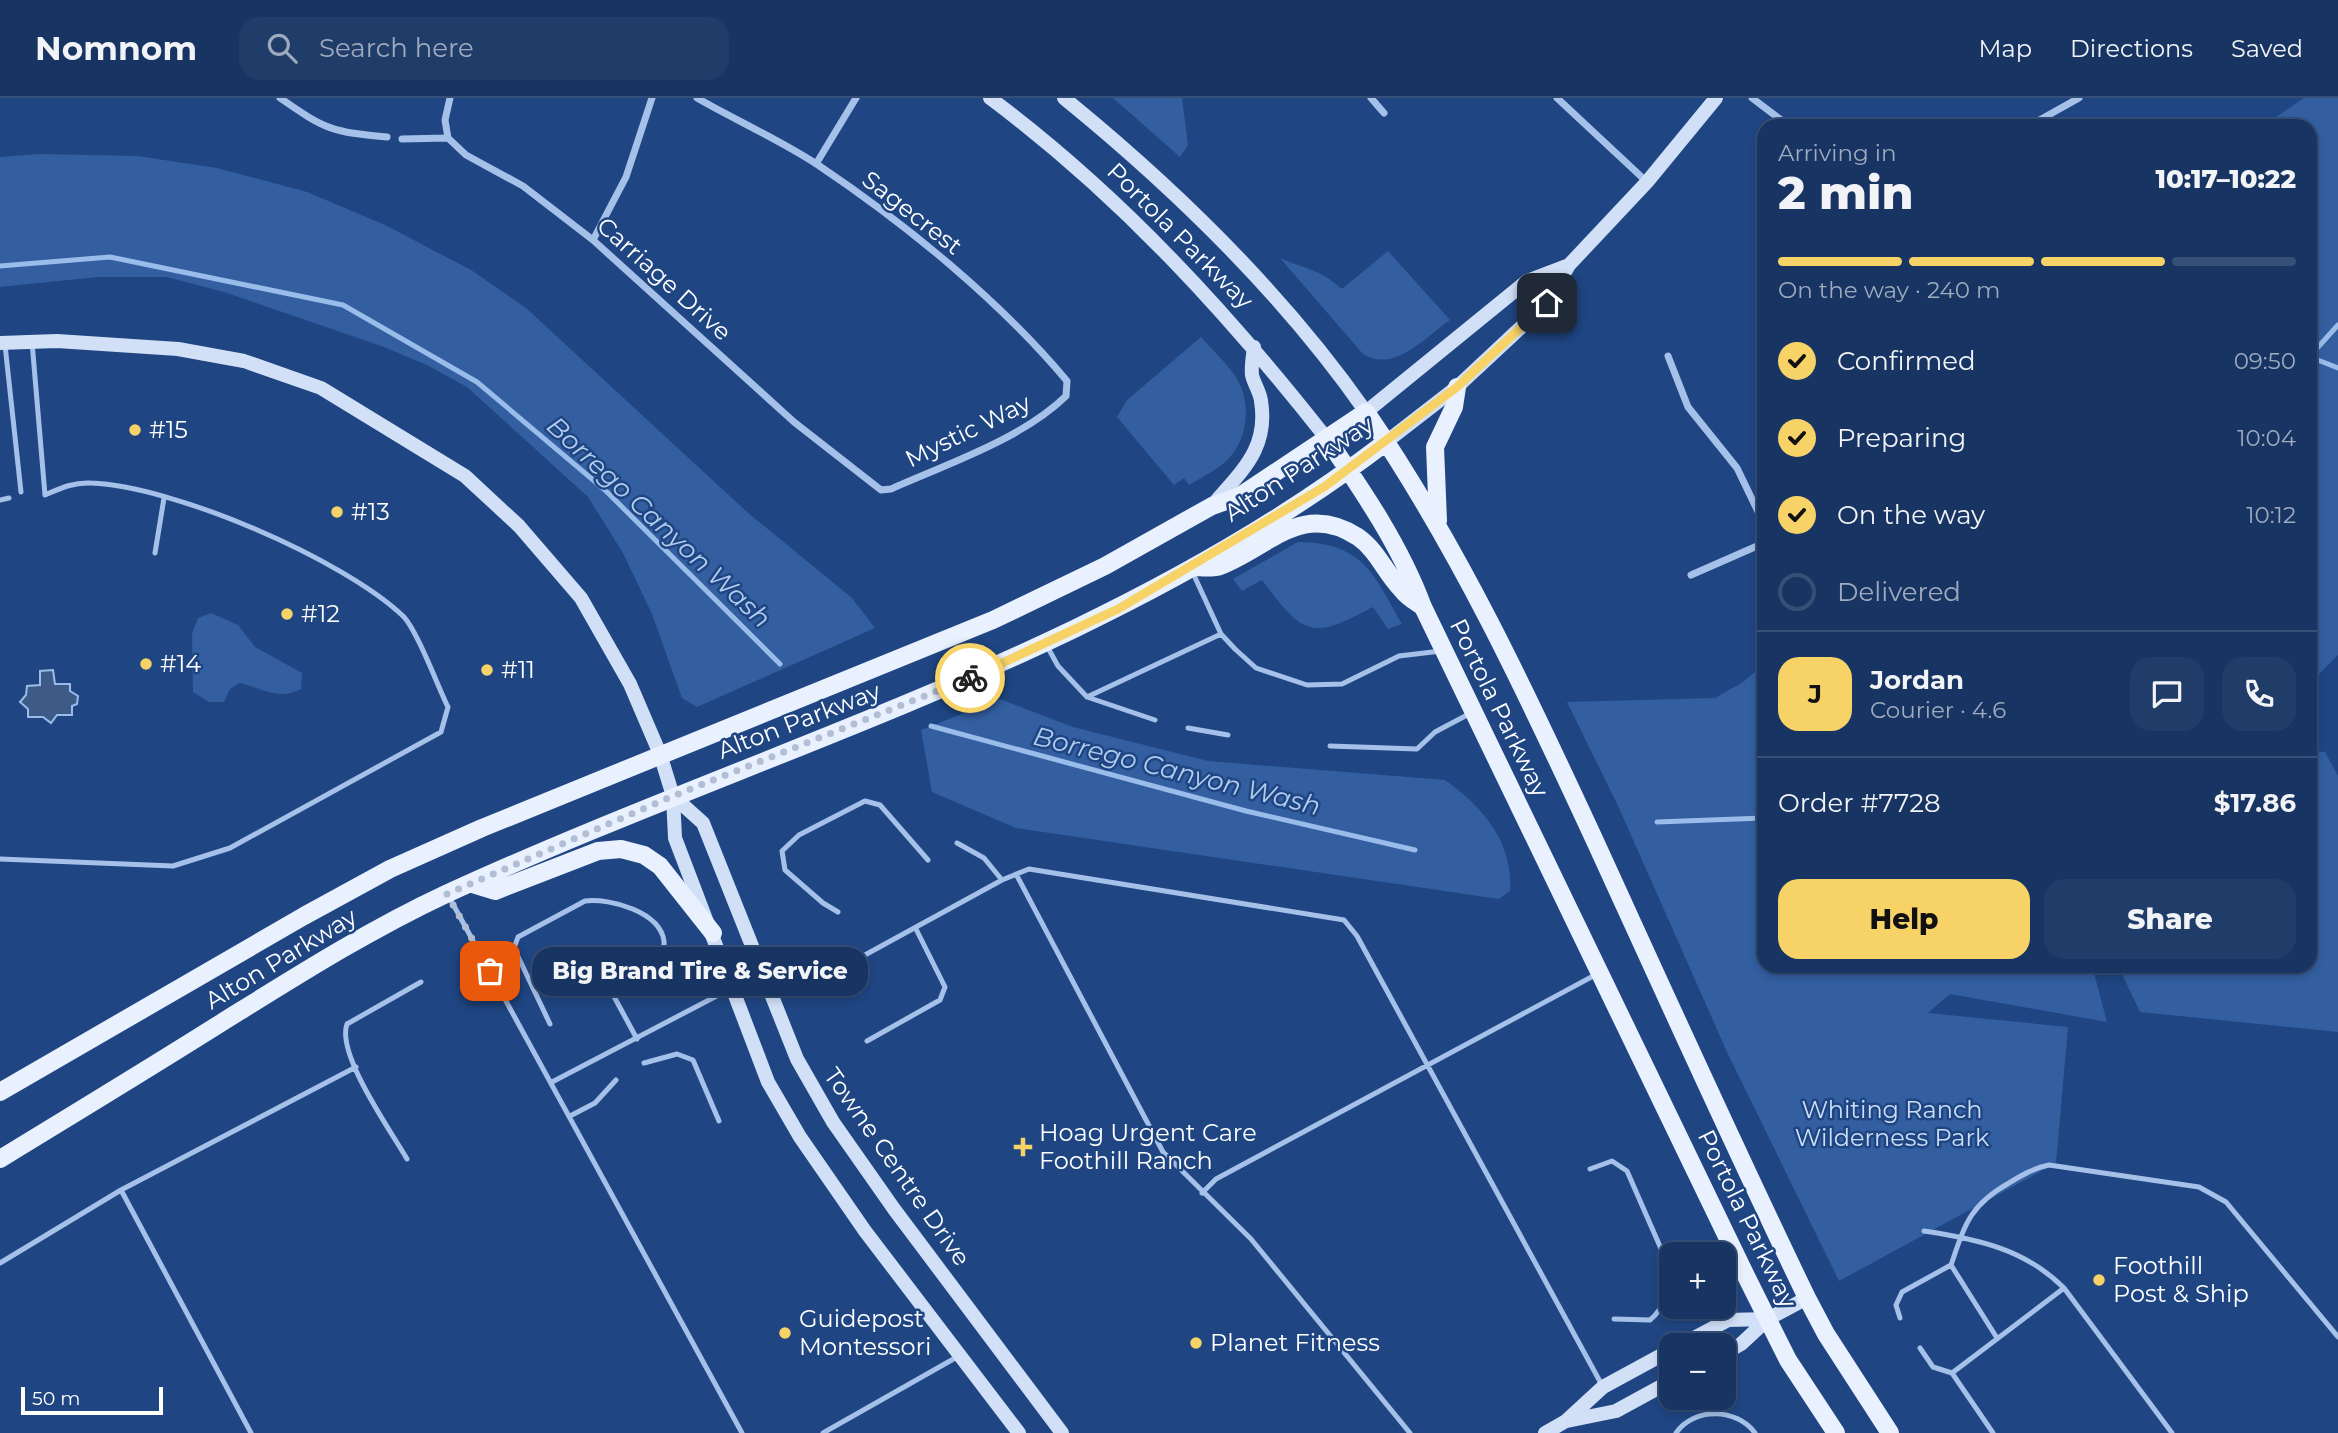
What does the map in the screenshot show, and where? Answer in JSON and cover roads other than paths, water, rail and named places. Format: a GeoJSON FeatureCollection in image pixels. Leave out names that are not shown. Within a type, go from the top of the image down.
{"type":"FeatureCollection","features":[{"type":"Feature","properties":{"kind":"main road","name":"Portola Parkway"},"geometry":{"type":"LineString","coordinates":[[990,98],[1121,207],[1254,347],[1349,471],[1413,580],[1423,607],[1788,1360],[1836,1433]]}},
{"type":"Feature","properties":{"kind":"main road","name":"Portola Parkway"},"geometry":{"type":"LineString","coordinates":[[1064,98],[1118,142],[1259,278],[1366,412],[1438,524],[1560,767],[1807,1298],[1826,1334],[1890,1433]]}},
{"type":"Feature","properties":{"kind":"main road","name":"Alton Parkway"},"geometry":{"type":"LineString","coordinates":[[0,1159],[352,941],[447,894],[673,796],[898,709],[1046,645],[1192,567],[1349,471],[1457,387],[1547,303],[1569,265],[1647,182],[1716,98]]}},
{"type":"Feature","properties":{"kind":"main road","name":"Alton Parkway"},"geometry":{"type":"LineString","coordinates":[[0,1092],[390,869],[660,754],[993,620],[1105,566],[1212,506],[1240,496],[1366,412],[1527,281],[1569,265]]}},
{"type":"Feature","properties":{"kind":"main road"},"geometry":{"type":"LineString","coordinates":[[2,343],[177,349],[244,361],[321,387],[465,477],[519,526],[581,598],[630,684],[660,754],[673,796],[675,838],[768,1083],[800,1137],[865,1230],[1019,1433]]}},
{"type":"Feature","properties":{"kind":"main road"},"geometry":{"type":"LineString","coordinates":[[1212,506],[1249,465],[1259,442],[1263,415],[1261,397],[1252,373],[1254,347]]}},
{"type":"Feature","properties":{"kind":"main road"},"geometry":{"type":"LineString","coordinates":[[1438,524],[1435,447],[1454,407],[1457,387]]}},
{"type":"Feature","properties":{"kind":"main road"},"geometry":{"type":"LineString","coordinates":[[1192,567],[1218,567],[1279,532],[1302,524],[1326,524],[1345,530],[1366,543],[1402,591],[1423,607]]}},
{"type":"Feature","properties":{"kind":"main road","name":"Towne Centre Drive"},"geometry":{"type":"LineString","coordinates":[[673,796],[703,823],[797,1059],[833,1122],[901,1219],[1062,1433]]}},
{"type":"Feature","properties":{"kind":"main road"},"geometry":{"type":"LineString","coordinates":[[472,884],[495,891],[598,851],[621,849],[644,855],[660,866],[713,933]]}},
{"type":"Feature","properties":{"kind":"main road"},"geometry":{"type":"LineString","coordinates":[[1736,1347],[1768,1319],[1807,1298]]}},
{"type":"Feature","properties":{"kind":"main road"},"geometry":{"type":"LineString","coordinates":[[1704,1333],[1728,1320],[1768,1319]]}},
{"type":"Feature","properties":{"kind":"main road"},"geometry":{"type":"LineString","coordinates":[[1545,1433],[1566,1421],[1603,1387],[1659,1357]]}},
{"type":"Feature","properties":{"kind":"main road"},"geometry":{"type":"LineString","coordinates":[[1566,1421],[1616,1411],[1659,1388]]}},
{"type":"Feature","properties":{"kind":"street"},"geometry":{"type":"LineString","coordinates":[[280,98],[320,126],[338,132],[387,137]]}},
{"type":"Feature","properties":{"kind":"street"},"geometry":{"type":"LineString","coordinates":[[402,139],[448,138],[445,120],[450,98]]}},
{"type":"Feature","properties":{"kind":"street"},"geometry":{"type":"LineString","coordinates":[[593,240],[626,177],[652,98]]}},
{"type":"Feature","properties":{"kind":"street","name":"Sagecrest"},"geometry":{"type":"LineString","coordinates":[[697,98],[816,164],[892,219],[974,289],[1047,357],[1067,381],[1066,396]]}},
{"type":"Feature","properties":{"kind":"street"},"geometry":{"type":"LineString","coordinates":[[816,164],[856,98]]}},
{"type":"Feature","properties":{"kind":"street"},"geometry":{"type":"LineString","coordinates":[[1371,98],[1384,113]]}},
{"type":"Feature","properties":{"kind":"street"},"geometry":{"type":"LineString","coordinates":[[1557,98],[1647,182]]}},
{"type":"Feature","properties":{"kind":"street"},"geometry":{"type":"LineString","coordinates":[[1752,98],[1780,119]]}},
{"type":"Feature","properties":{"kind":"street"},"geometry":{"type":"LineString","coordinates":[[2042,119],[2079,98]]}},
{"type":"Feature","properties":{"kind":"street","name":"Carriage Drive"},"geometry":{"type":"LineString","coordinates":[[448,138],[466,155],[523,186],[593,240],[794,422],[881,490]]}},
{"type":"Feature","properties":{"kind":"street"},"geometry":{"type":"LineString","coordinates":[[1668,356],[1688,407],[1737,468],[1757,509]]}},
{"type":"Feature","properties":{"kind":"street","name":"Mystic Way"},"geometry":{"type":"LineString","coordinates":[[881,490],[891,489],[968,454],[1047,414],[1066,396]]}},
{"type":"Feature","properties":{"kind":"street"},"geometry":{"type":"LineString","coordinates":[[1690,575],[1757,546]]}},
{"type":"Feature","properties":{"kind":"lane"},"geometry":{"type":"LineString","coordinates":[[0,859],[173,866],[230,848],[441,732],[448,707],[405,618],[331,568],[285,543],[214,512],[92,483],[68,484],[45,495],[32,342]]}},
{"type":"Feature","properties":{"kind":"lane"},"geometry":{"type":"LineString","coordinates":[[2,343],[21,492]]}},
{"type":"Feature","properties":{"kind":"lane"},"geometry":{"type":"LineString","coordinates":[[0,500],[9,498]]}},
{"type":"Feature","properties":{"kind":"lane"},"geometry":{"type":"LineString","coordinates":[[155,552],[164,498]]}},
{"type":"Feature","properties":{"kind":"lane"},"geometry":{"type":"LineString","coordinates":[[1192,567],[1221,634],[1256,668],[1307,685],[1342,684],[1399,656],[1444,650]]}},
{"type":"Feature","properties":{"kind":"lane"},"geometry":{"type":"LineString","coordinates":[[1087,697],[1221,634]]}},
{"type":"Feature","properties":{"kind":"lane"},"geometry":{"type":"LineString","coordinates":[[1046,645],[1058,666],[1087,697],[1154,720]]}},
{"type":"Feature","properties":{"kind":"lane"},"geometry":{"type":"LineString","coordinates":[[1330,747],[1417,749],[1435,732],[1474,712]]}},
{"type":"Feature","properties":{"kind":"lane"},"geometry":{"type":"LineString","coordinates":[[1188,728],[1228,735]]}},
{"type":"Feature","properties":{"kind":"lane"},"geometry":{"type":"LineString","coordinates":[[838,912],[823,903],[785,870],[782,851],[799,835],[865,801],[873,802],[880,805],[928,860]]}},
{"type":"Feature","properties":{"kind":"lane"},"geometry":{"type":"LineString","coordinates":[[957,843],[984,858],[1002,880]]}},
{"type":"Feature","properties":{"kind":"lane"},"geometry":{"type":"LineString","coordinates":[[832,973],[1002,880],[1029,869],[1345,920],[1357,936],[1603,1387]]}},
{"type":"Feature","properties":{"kind":"lane"},"geometry":{"type":"LineString","coordinates":[[1016,874],[1163,1152],[1251,1239],[1410,1433]]}},
{"type":"Feature","properties":{"kind":"lane"},"geometry":{"type":"LineString","coordinates":[[447,894],[742,1433]]}},
{"type":"Feature","properties":{"kind":"lane"},"geometry":{"type":"LineString","coordinates":[[550,1024],[514,948],[518,937],[585,901],[597,900],[647,915],[657,922],[663,932],[665,947],[657,960],[650,964]]}},
{"type":"Feature","properties":{"kind":"lane"},"geometry":{"type":"LineString","coordinates":[[867,1041],[913,1018],[940,1000],[945,987],[916,929]]}},
{"type":"Feature","properties":{"kind":"lane"},"geometry":{"type":"LineString","coordinates":[[1202,1193],[1216,1179],[1601,972]]}},
{"type":"Feature","properties":{"kind":"lane"},"geometry":{"type":"LineString","coordinates":[[407,1159],[356,1067],[345,1041],[347,1024],[421,982]]}},
{"type":"Feature","properties":{"kind":"lane"},"geometry":{"type":"LineString","coordinates":[[552,1083],[733,987]]}},
{"type":"Feature","properties":{"kind":"lane"},"geometry":{"type":"LineString","coordinates":[[611,991],[637,1039]]}},
{"type":"Feature","properties":{"kind":"lane"},"geometry":{"type":"LineString","coordinates":[[644,1063],[677,1054],[693,1060],[719,1121]]}},
{"type":"Feature","properties":{"kind":"lane"},"geometry":{"type":"LineString","coordinates":[[0,1264],[121,1190],[356,1067]]}},
{"type":"Feature","properties":{"kind":"lane"},"geometry":{"type":"LineString","coordinates":[[570,1116],[595,1103],[616,1080]]}},
{"type":"Feature","properties":{"kind":"lane"},"geometry":{"type":"LineString","coordinates":[[1590,1169],[1612,1161],[1627,1171],[1669,1267],[1670,1276],[1659,1313],[1650,1320],[1614,1318]]}},
{"type":"Feature","properties":{"kind":"lane"},"geometry":{"type":"LineString","coordinates":[[1900,1318],[1895,1305],[1902,1292],[1951,1265],[1974,1207],[1986,1195],[2036,1168],[2049,1164],[2199,1187],[2226,1202],[2338,1337]]}},
{"type":"Feature","properties":{"kind":"lane"},"geometry":{"type":"LineString","coordinates":[[121,1190],[251,1433]]}},
{"type":"Feature","properties":{"kind":"lane"},"geometry":{"type":"LineString","coordinates":[[1924,1230],[1961,1236],[2016,1252],[2045,1269],[2064,1288],[2172,1433]]}},
{"type":"Feature","properties":{"kind":"lane"},"geometry":{"type":"LineString","coordinates":[[1951,1265],[1997,1338]]}},
{"type":"Feature","properties":{"kind":"lane"},"geometry":{"type":"LineString","coordinates":[[1952,1373],[2064,1288]]}},
{"type":"Feature","properties":{"kind":"lane"},"geometry":{"type":"LineString","coordinates":[[1920,1348],[1933,1367],[1952,1373],[1993,1433]]}},
{"type":"Feature","properties":{"kind":"lane"},"geometry":{"type":"LineString","coordinates":[[823,1433],[960,1356]]}},
{"type":"Feature","properties":{"kind":"lane"},"geometry":{"type":"LineString","coordinates":[[1676,1433],[1693,1418],[1727,1414],[1748,1422],[1755,1433]]}},
{"type":"Feature","properties":{"kind":"waterway","name":"Borrego Canyon Wash"},"geometry":{"type":"LineString","coordinates":[[0,266],[110,257],[343,305],[477,382],[605,490],[780,664]]}},
{"type":"Feature","properties":{"kind":"waterway","name":"Borrego Canyon Wash"},"geometry":{"type":"LineString","coordinates":[[2317,348],[2338,325]]}},
{"type":"Feature","properties":{"kind":"waterway"},"geometry":{"type":"LineString","coordinates":[[2317,360],[2338,368]]}},
{"type":"Feature","properties":{"kind":"waterway","name":"Borrego Canyon Wash"},"geometry":{"type":"LineString","coordinates":[[931,726],[1246,811],[1415,850]]}},
{"type":"Feature","properties":{"kind":"waterway","name":"Borrego Canyon Wash"},"geometry":{"type":"LineString","coordinates":[[1657,822],[1757,818]]}},
{"type":"Feature","properties":{"kind":"place","name":"#15"},"geometry":{"type":"Point","coordinates":[135,430]}},
{"type":"Feature","properties":{"kind":"place","name":"#13"},"geometry":{"type":"Point","coordinates":[337,512]}},
{"type":"Feature","properties":{"kind":"place","name":"#12"},"geometry":{"type":"Point","coordinates":[287,614]}},
{"type":"Feature","properties":{"kind":"place","name":"#14"},"geometry":{"type":"Point","coordinates":[146,664]}},
{"type":"Feature","properties":{"kind":"place","name":"#11"},"geometry":{"type":"Point","coordinates":[487,670]}},
{"type":"Feature","properties":{"kind":"place","name":"Big Brand Tire & Service"},"geometry":{"type":"Point","coordinates":[490,971]}},
{"type":"Feature","properties":{"kind":"place","name":"Hoag Urgent Care Foothill Ranch"},"geometry":{"type":"Point","coordinates":[1023,1147]}},
{"type":"Feature","properties":{"kind":"place","name":"Foothill Post & Ship"},"geometry":{"type":"Point","coordinates":[2099,1280]}},
{"type":"Feature","properties":{"kind":"place","name":"Guidepost Montessori"},"geometry":{"type":"Point","coordinates":[785,1333]}},
{"type":"Feature","properties":{"kind":"place","name":"Planet Fitness"},"geometry":{"type":"Point","coordinates":[1196,1343]}},
{"type":"Feature","properties":{"kind":"park label","name":"Whiting Ranch Wilderness Park"},"geometry":{"type":"Point","coordinates":[1892,1124]}}]}
